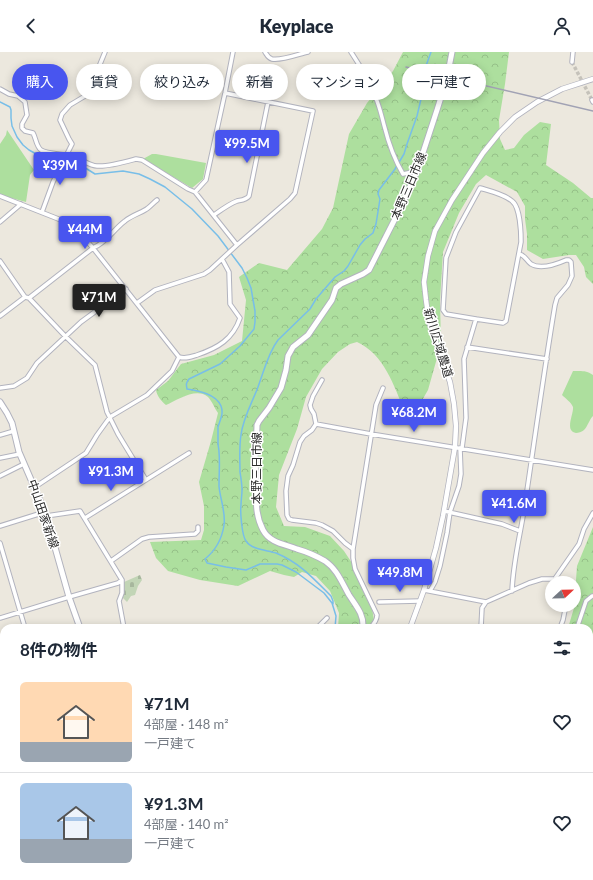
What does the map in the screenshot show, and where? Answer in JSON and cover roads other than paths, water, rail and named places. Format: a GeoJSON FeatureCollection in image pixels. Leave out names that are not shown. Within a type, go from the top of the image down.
{"type":"FeatureCollection","features":[{"type":"Feature","properties":{"kind":"main road","name":"本野三日市線"},"geometry":{"type":"LineString","coordinates":[[363,624],[359,609],[348,594],[338,575],[325,561],[278,543],[267,537],[263,530],[258,518],[256,502],[255,458],[257,425],[281,388],[288,356],[293,347],[308,335],[332,300],[336,288],[369,270],[401,207],[417,171],[441,97],[452,52]]}},
{"type":"Feature","properties":{"kind":"main road","name":"中山田家新線"},"geometry":{"type":"LineString","coordinates":[[0,402],[12,423],[20,454],[45,514],[69,597],[79,624]]}},
{"type":"Feature","properties":{"kind":"street"},"geometry":{"type":"LineString","coordinates":[[42,212],[53,182],[72,144],[60,120],[62,114],[70,104],[85,96],[105,52]]}},
{"type":"Feature","properties":{"kind":"street"},"geometry":{"type":"LineString","coordinates":[[195,192],[206,180],[225,93],[232,52]]}},
{"type":"Feature","properties":{"kind":"street"},"geometry":{"type":"LineString","coordinates":[[265,52],[267,56],[272,59],[277,59],[308,52]]}},
{"type":"Feature","properties":{"kind":"street"},"geometry":{"type":"LineString","coordinates":[[351,52],[368,80],[377,100],[386,133],[397,164],[403,174],[417,171]]}},
{"type":"Feature","properties":{"kind":"street"},"geometry":{"type":"LineString","coordinates":[[572,52],[572,62]]}},
{"type":"Feature","properties":{"kind":"street","name":"新川広域農道"},"geometry":{"type":"LineString","coordinates":[[411,624],[424,590],[436,548],[459,448],[450,382],[429,322],[424,282],[428,256],[436,231],[452,200],[483,153],[500,132],[515,117],[537,102],[562,89],[593,79]]}},
{"type":"Feature","properties":{"kind":"street"},"geometry":{"type":"LineString","coordinates":[[0,89],[9,94],[18,96],[25,102],[27,115],[22,124],[22,128],[25,131],[33,133],[41,150],[67,155],[95,166],[136,159],[142,160],[195,192],[237,245]]}},
{"type":"Feature","properties":{"kind":"street"},"geometry":{"type":"LineString","coordinates":[[137,303],[155,290],[204,274],[210,270],[295,193],[312,111],[225,93]]}},
{"type":"Feature","properties":{"kind":"street"},"geometry":{"type":"LineString","coordinates":[[214,215],[230,204],[247,199],[249,196],[268,102]]}},
{"type":"Feature","properties":{"kind":"street"},"geometry":{"type":"LineString","coordinates":[[480,188],[504,196],[513,201],[517,208],[521,233],[519,254],[506,320],[503,323],[446,314],[443,310],[446,258],[456,232],[480,188]]}},
{"type":"Feature","properties":{"kind":"street"},"geometry":{"type":"LineString","coordinates":[[0,196],[61,220],[76,229],[126,289],[179,357],[185,359],[211,350],[226,341],[231,336],[240,318],[230,304],[229,272],[222,259]]}},
{"type":"Feature","properties":{"kind":"street"},"geometry":{"type":"LineString","coordinates":[[0,316],[27,298],[97,246],[126,220],[139,212],[146,210],[157,200]]}},
{"type":"Feature","properties":{"kind":"street"},"geometry":{"type":"LineString","coordinates":[[0,222],[21,204]]}},
{"type":"Feature","properties":{"kind":"street"},"geometry":{"type":"LineString","coordinates":[[512,590],[515,560],[546,359],[557,298],[568,285],[572,276],[571,262],[569,260],[547,266],[539,266],[531,264],[524,255],[519,254]]}},
{"type":"Feature","properties":{"kind":"street"},"geometry":{"type":"LineString","coordinates":[[0,261],[27,298],[95,365],[107,412],[118,434],[146,480]]}},
{"type":"Feature","properties":{"kind":"street"},"geometry":{"type":"LineString","coordinates":[[0,388],[14,386],[27,378],[37,363],[65,336],[81,322],[126,289]]}},
{"type":"Feature","properties":{"kind":"street"},"geometry":{"type":"LineString","coordinates":[[430,591],[435,582],[444,551],[450,512],[459,486],[459,448],[466,418],[464,359],[476,319]]}},
{"type":"Feature","properties":{"kind":"street"},"geometry":{"type":"LineString","coordinates":[[468,347],[546,359]]}},
{"type":"Feature","properties":{"kind":"street"},"geometry":{"type":"LineString","coordinates":[[35,487],[86,453],[110,417],[147,395],[172,371],[179,357]]}},
{"type":"Feature","properties":{"kind":"street"},"geometry":{"type":"LineString","coordinates":[[322,380],[310,405],[310,409],[314,414],[316,424],[300,442],[288,476],[286,491],[288,519],[322,525],[333,531],[353,549]]}},
{"type":"Feature","properties":{"kind":"street"},"geometry":{"type":"LineString","coordinates":[[374,624],[378,618],[378,615],[355,570],[353,549],[376,405],[383,388]]}},
{"type":"Feature","properties":{"kind":"street"},"geometry":{"type":"LineString","coordinates":[[316,424],[593,470]]}},
{"type":"Feature","properties":{"kind":"street"},"geometry":{"type":"LineString","coordinates":[[0,435],[14,431]]}},
{"type":"Feature","properties":{"kind":"street"},"geometry":{"type":"LineString","coordinates":[[85,518],[189,453]]}},
{"type":"Feature","properties":{"kind":"street"},"geometry":{"type":"LineString","coordinates":[[0,458],[20,454]]}},
{"type":"Feature","properties":{"kind":"street"},"geometry":{"type":"LineString","coordinates":[[0,476],[24,464]]}},
{"type":"Feature","properties":{"kind":"street"},"geometry":{"type":"LineString","coordinates":[[0,526],[45,514],[80,511],[122,580],[122,593],[119,600],[123,624]]}},
{"type":"Feature","properties":{"kind":"street"},"geometry":{"type":"LineString","coordinates":[[444,511],[502,524],[520,531]]}},
{"type":"Feature","properties":{"kind":"street"},"geometry":{"type":"LineString","coordinates":[[557,576],[579,544],[584,529],[593,513]]}},
{"type":"Feature","properties":{"kind":"street"},"geometry":{"type":"LineString","coordinates":[[111,561],[142,539],[149,537],[195,534],[198,531],[198,527]]}},
{"type":"Feature","properties":{"kind":"street"},"geometry":{"type":"LineString","coordinates":[[0,544],[24,624]]}},
{"type":"Feature","properties":{"kind":"street"},"geometry":{"type":"LineString","coordinates":[[481,624],[482,608],[486,602],[529,583],[545,579]]}},
{"type":"Feature","properties":{"kind":"street"},"geometry":{"type":"LineString","coordinates":[[0,618],[118,583],[122,580]]}},
{"type":"Feature","properties":{"kind":"street"},"geometry":{"type":"LineString","coordinates":[[424,590],[486,602]]}},
{"type":"Feature","properties":{"kind":"street"},"geometry":{"type":"LineString","coordinates":[[578,624],[586,601],[593,596]]}},
{"type":"Feature","properties":{"kind":"street"},"geometry":{"type":"LineString","coordinates":[[379,602],[420,601]]}},
{"type":"Feature","properties":{"kind":"street"},"geometry":{"type":"LineString","coordinates":[[562,624],[565,612]]}},
{"type":"Feature","properties":{"kind":"street"},"geometry":{"type":"LineString","coordinates":[[321,624],[327,618]]}},
{"type":"Feature","properties":{"kind":"waterway"},"geometry":{"type":"LineString","coordinates":[[333,604],[331,596],[299,566],[285,557],[252,546],[246,541],[242,529],[241,513],[242,483],[240,472],[240,440],[242,429],[266,362],[278,340],[310,309],[316,299],[335,277],[344,271],[360,245],[373,233],[380,199],[378,194],[379,190],[404,154],[417,116],[421,99],[420,92],[422,77],[431,52]]}},
{"type":"Feature","properties":{"kind":"waterway"},"geometry":{"type":"LineString","coordinates":[[0,102],[10,107],[12,126],[17,137],[23,145],[38,155],[69,161],[95,174],[123,171],[139,174],[165,187],[192,209],[218,236],[242,268],[251,288],[255,311],[254,329],[240,346],[220,364],[189,379],[186,384],[187,389],[211,396],[219,402],[222,409],[218,427],[218,443],[219,486],[224,515],[224,525],[218,544],[205,559],[207,563],[246,570],[260,564],[282,565],[296,572],[324,593],[332,603],[336,616],[335,624]]}},
{"type":"Feature","properties":{"kind":"tunnel"},"geometry":{"type":"LineString","coordinates":[[572,62],[592,100]]}},
{"type":"Feature","properties":{"kind":"railway"},"geometry":{"type":"LineString","coordinates":[[486,86],[593,111]]}}]}
